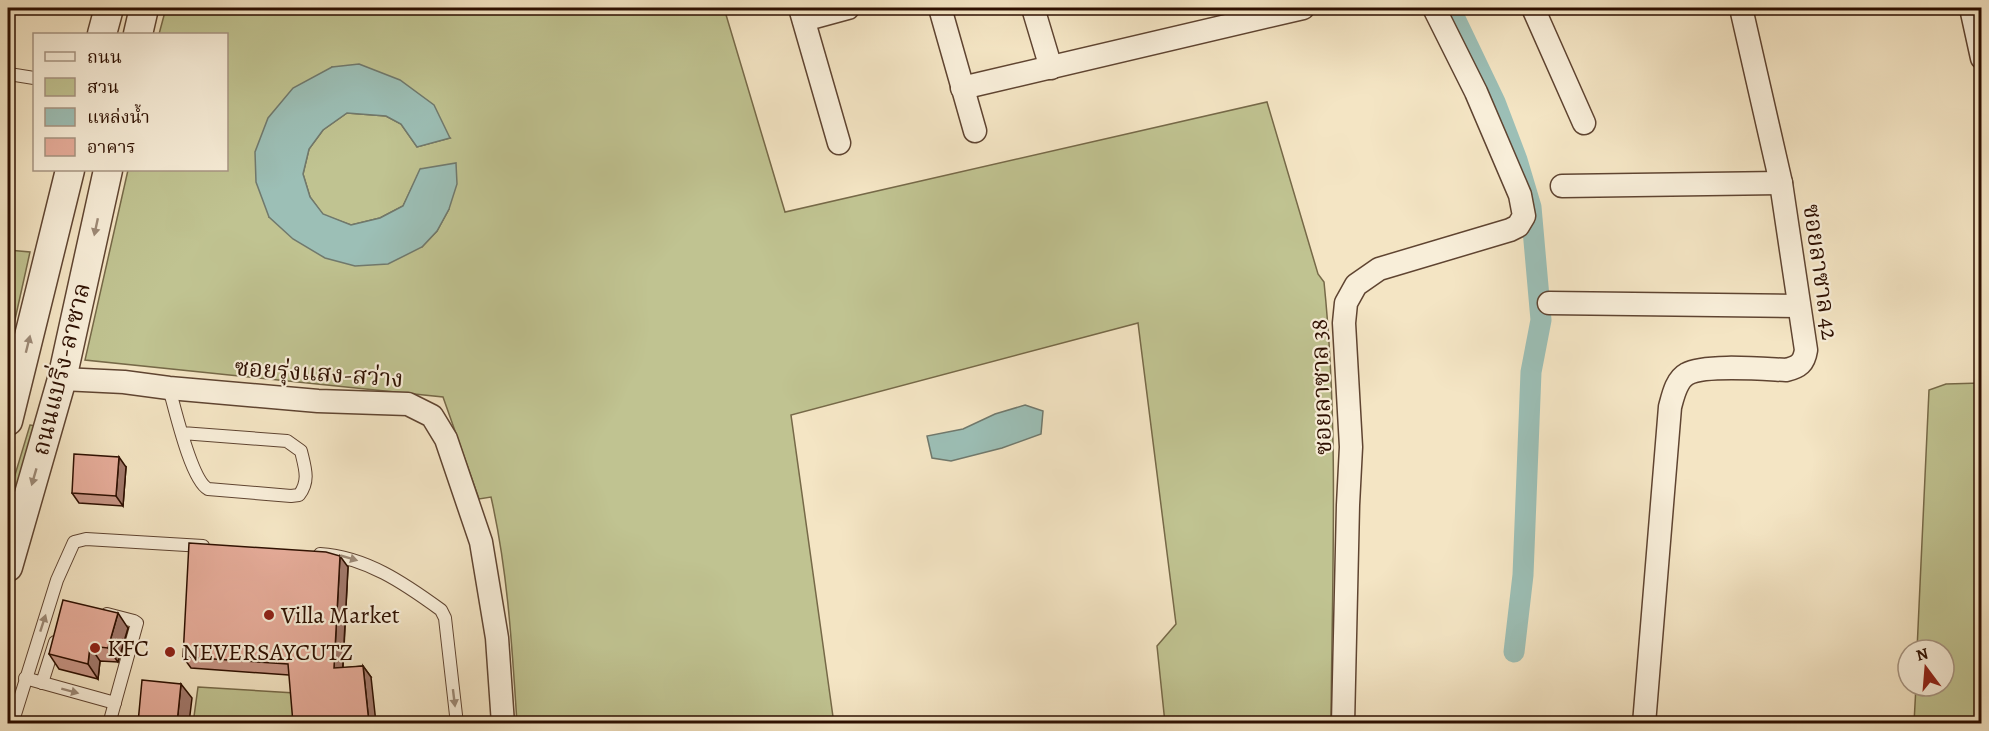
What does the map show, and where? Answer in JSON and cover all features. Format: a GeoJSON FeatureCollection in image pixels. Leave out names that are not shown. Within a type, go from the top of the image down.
{"type":"FeatureCollection","features":[{"type":"Feature","properties":{"kind":"street"},"geometry":{"type":"LineString","coordinates":[[102,33],[109,8]]}},
{"type":"Feature","properties":{"kind":"street"},"geometry":{"type":"LineString","coordinates":[[138,33],[144,8]]}},
{"type":"Feature","properties":{"kind":"street"},"geometry":{"type":"LineString","coordinates":[[838,143],[802,14],[848,8]]}},
{"type":"Feature","properties":{"kind":"street"},"geometry":{"type":"LineString","coordinates":[[939,8],[975,131]]}},
{"type":"Feature","properties":{"kind":"street"},"geometry":{"type":"LineString","coordinates":[[1033,8],[1051,68]]}},
{"type":"Feature","properties":{"kind":"street"},"geometry":{"type":"LineString","coordinates":[[962,88],[1304,8]]}},
{"type":"Feature","properties":{"kind":"street","name":"ซอยลาซาล 38"},"geometry":{"type":"LineString","coordinates":[[1343,723],[1351,447],[1344,323],[1346,303],[1356,285],[1379,269],[1510,230],[1518,226],[1524,216],[1520,195],[1476,92],[1434,8]]}},
{"type":"Feature","properties":{"kind":"street","name":"ซอยลาซาล 42"},"geometry":{"type":"LineString","coordinates":[[1644,723],[1670,407],[1674,390],[1686,374],[1709,369],[1786,370],[1798,367],[1805,360],[1806,350],[1781,183],[1741,8]]}},
{"type":"Feature","properties":{"kind":"street"},"geometry":{"type":"LineString","coordinates":[[1971,8],[1982,57]]}},
{"type":"Feature","properties":{"kind":"street"},"geometry":{"type":"LineString","coordinates":[[1537,11],[1584,123]]}},
{"type":"Feature","properties":{"kind":"street","name":"ถนนแบริ่ง-ลาซาล"},"geometry":{"type":"LineString","coordinates":[[10,411],[70,171]]}},
{"type":"Feature","properties":{"kind":"street","name":"ถนนแบริ่ง-ลาซาล"},"geometry":{"type":"LineString","coordinates":[[8,567],[62,379],[108,171]]}},
{"type":"Feature","properties":{"kind":"street"},"geometry":{"type":"LineString","coordinates":[[1562,186],[1781,183]]}},
{"type":"Feature","properties":{"kind":"street"},"geometry":{"type":"LineString","coordinates":[[1549,303],[1798,306]]}},
{"type":"Feature","properties":{"kind":"street","name":"ซอยรุ่งแสง-สว่าง"},"geometry":{"type":"LineString","coordinates":[[62,379],[124,382],[318,401],[408,404],[432,416],[446,440],[481,542],[497,638],[503,723]]}},
{"type":"Feature","properties":{"kind":"street"},"geometry":{"type":"LineString","coordinates":[[10,411],[53,412]]}},
{"type":"Feature","properties":{"kind":"lane"},"geometry":{"type":"LineString","coordinates":[[9,74],[33,78]]}},
{"type":"Feature","properties":{"kind":"lane"},"geometry":{"type":"LineString","coordinates":[[169,388],[182,433],[196,476],[202,486],[208,489],[291,496],[299,495],[305,487],[307,477],[301,451],[287,441],[182,433]]}},
{"type":"Feature","properties":{"kind":"lane"},"geometry":{"type":"LineString","coordinates":[[12,723],[57,580],[74,542],[86,539],[210,547]]}},
{"type":"Feature","properties":{"kind":"lane"},"geometry":{"type":"LineString","coordinates":[[305,553],[335,555],[366,563],[441,610],[445,618],[457,723]]}},
{"type":"Feature","properties":{"kind":"lane"},"geometry":{"type":"LineString","coordinates":[[92,611],[137,623],[109,723]]}},
{"type":"Feature","properties":{"kind":"lane"},"geometry":{"type":"LineString","coordinates":[[42,683],[58,629]]}},
{"type":"Feature","properties":{"kind":"lane"},"geometry":{"type":"LineString","coordinates":[[25,678],[115,703]]}},
{"type":"Feature","properties":{"kind":"green space"},"geometry":{"type":"Polygon","coordinates":[[[166,8],[724,8],[785,212],[1267,102],[1318,274],[1324,282],[1332,392],[1333,447],[1331,723],[1165,723],[1157,646],[1176,624],[1138,323],[791,415],[834,724],[517,723],[505,581],[491,497],[479,499],[443,397],[85,360],[128,171],[228,171],[228,33],[159,33],[166,8]],[[332,67],[269,217],[422,247],[437,231],[449,209],[421,169],[403,206],[380,218],[351,225],[323,215],[310,197],[303,174],[309,149],[323,130],[347,113],[386,116],[401,124],[417,147],[450,138],[332,67]]]}},
{"type":"Feature","properties":{"kind":"green space"},"geometry":{"type":"Polygon","coordinates":[[[8,250],[30,252],[8,351],[8,250]]]}},
{"type":"Feature","properties":{"kind":"green space"},"geometry":{"type":"Polygon","coordinates":[[[1981,383],[1981,723],[1914,723],[1915,698],[1956,698],[1956,638],[1918,638],[1929,390],[1946,384],[1981,383]]]}},
{"type":"Feature","properties":{"kind":"green space"},"geometry":{"type":"Polygon","coordinates":[[[30,425],[36,426],[8,525],[8,498],[30,425]]]}},
{"type":"Feature","properties":{"kind":"green space"},"geometry":{"type":"Polygon","coordinates":[[[198,687],[295,693],[297,723],[193,724],[198,687]]]}},
{"type":"Feature","properties":{"kind":"water"},"geometry":{"type":"Polygon","coordinates":[[[359,64],[400,80],[434,105],[450,138],[417,147],[401,124],[386,116],[347,113],[323,130],[309,149],[303,174],[310,197],[323,214],[351,225],[380,218],[403,206],[420,169],[456,163],[457,184],[449,209],[437,231],[422,247],[388,264],[355,266],[325,258],[293,239],[269,217],[256,182],[255,152],[268,118],[293,88],[332,67],[359,64]]]}},
{"type":"Feature","properties":{"kind":"water"},"geometry":{"type":"Polygon","coordinates":[[[1025,405],[1043,411],[1041,434],[1002,448],[951,461],[932,458],[927,436],[963,429],[995,414],[1025,405]]]}},
{"type":"Feature","properties":{"kind":"building"},"geometry":{"type":"Polygon","coordinates":[[[74,454],[119,457],[116,496],[72,493],[74,454]]]}},
{"type":"Feature","properties":{"kind":"building","name":"Villa Market"},"geometry":{"type":"Polygon","coordinates":[[[189,543],[326,552],[340,556],[334,668],[363,666],[369,723],[293,723],[288,664],[183,657],[189,543]]]}},
{"type":"Feature","properties":{"kind":"building"},"geometry":{"type":"Polygon","coordinates":[[[63,600],[118,613],[108,648],[90,646],[88,664],[49,654],[63,600]]]}},
{"type":"Feature","properties":{"kind":"building"},"geometry":{"type":"Polygon","coordinates":[[[142,680],[181,684],[177,723],[138,723],[142,680]]]}},
{"type":"Feature","properties":{"kind":"waterway"},"geometry":{"type":"LineString","coordinates":[[1450,8],[1495,102],[1517,160],[1531,207],[1541,320],[1531,372],[1523,575],[1514,652]]}},
{"type":"Feature","properties":{"kind":"place","name":"Villa Market"},"geometry":{"type":"Point","coordinates":[269,615]}},
{"type":"Feature","properties":{"kind":"place","name":"KFC"},"geometry":{"type":"Point","coordinates":[95,648]}},
{"type":"Feature","properties":{"kind":"place","name":"NEVERSAYCUTZ"},"geometry":{"type":"Point","coordinates":[170,652]}}]}
